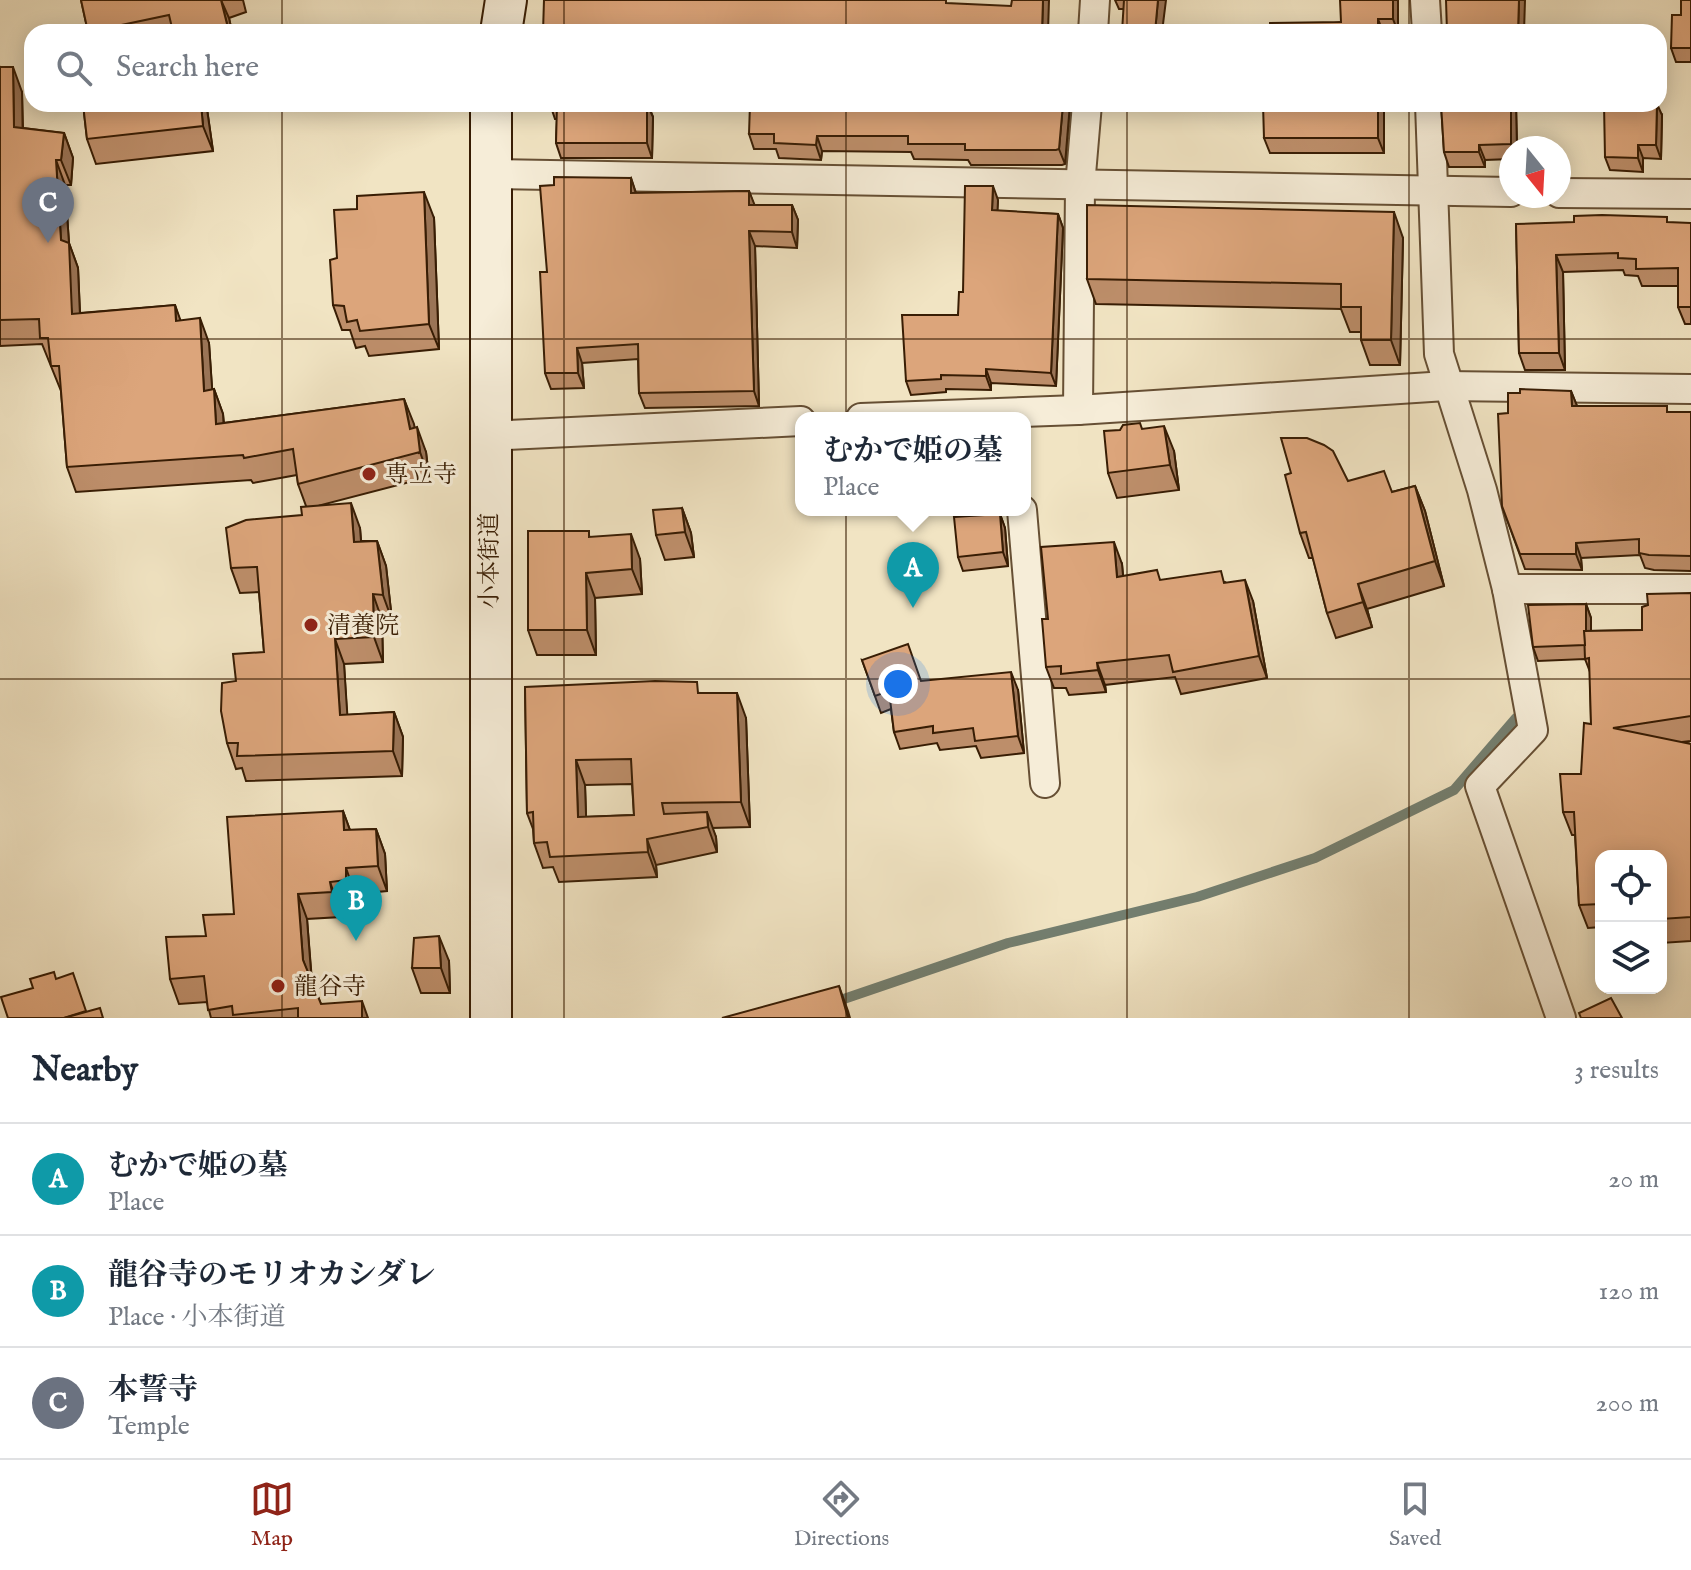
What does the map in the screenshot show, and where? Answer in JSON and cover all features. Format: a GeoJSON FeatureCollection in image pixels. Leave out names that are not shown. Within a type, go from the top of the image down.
{"type":"FeatureCollection","features":[{"type":"Feature","properties":{"kind":"street"},"geometry":{"type":"LineString","coordinates":[[502,24],[506,0]]}},
{"type":"Feature","properties":{"kind":"street"},"geometry":{"type":"LineString","coordinates":[[1094,24],[1095,0]]}},
{"type":"Feature","properties":{"kind":"street"},"geometry":{"type":"LineString","coordinates":[[1425,0],[1426,24]]}},
{"type":"Feature","properties":{"kind":"street","name":"小本街道"},"geometry":{"type":"LineString","coordinates":[[491,112],[491,1018]]}},
{"type":"Feature","properties":{"kind":"street"},"geometry":{"type":"LineString","coordinates":[[1078,410],[1080,186],[1086,112]]}},
{"type":"Feature","properties":{"kind":"street"},"geometry":{"type":"LineString","coordinates":[[1430,112],[1439,354],[1446,386],[1482,490],[1507,589],[1533,730],[1480,786],[1561,1018]]}},
{"type":"Feature","properties":{"kind":"street"},"geometry":{"type":"LineString","coordinates":[[489,174],[1499,192]]}},
{"type":"Feature","properties":{"kind":"street"},"geometry":{"type":"LineString","coordinates":[[1571,193],[1691,194]]}},
{"type":"Feature","properties":{"kind":"street"},"geometry":{"type":"LineString","coordinates":[[1031,414],[1446,386],[1691,389]]}},
{"type":"Feature","properties":{"kind":"street"},"geometry":{"type":"LineString","coordinates":[[489,436],[795,421]]}},
{"type":"Feature","properties":{"kind":"street"},"geometry":{"type":"LineString","coordinates":[[1023,516],[1045,783]]}},
{"type":"Feature","properties":{"kind":"street"},"geometry":{"type":"LineString","coordinates":[[1507,589],[1691,589]]}},
{"type":"Feature","properties":{"kind":"building"},"geometry":{"type":"Polygon","coordinates":[[[81,0],[221,0],[227,24],[171,24],[169,15],[126,24],[86,24],[81,0]]]}},
{"type":"Feature","properties":{"kind":"building"},"geometry":{"type":"Polygon","coordinates":[[[544,0],[946,0],[946,3],[1011,6],[1012,0],[1043,0],[1042,24],[543,24],[544,0]]]}},
{"type":"Feature","properties":{"kind":"building"},"geometry":{"type":"Polygon","coordinates":[[[1124,0],[1158,0],[1156,24],[1122,24],[1124,0]]]}},
{"type":"Feature","properties":{"kind":"building"},"geometry":{"type":"Polygon","coordinates":[[[1340,0],[1393,0],[1393,19],[1378,19],[1378,24],[1270,24],[1270,23],[1341,22],[1340,0]]]}},
{"type":"Feature","properties":{"kind":"building"},"geometry":{"type":"Polygon","coordinates":[[[1446,0],[1519,0],[1518,24],[1447,24],[1446,0]]]}},
{"type":"Feature","properties":{"kind":"building"},"geometry":{"type":"Polygon","coordinates":[[[1681,0],[1691,0],[1691,48],[1671,48],[1672,15],[1681,15],[1681,0]]]}},
{"type":"Feature","properties":{"kind":"building"},"geometry":{"type":"Polygon","coordinates":[[[0,67],[13,67],[14,127],[64,133],[61,160],[56,160],[61,240],[69,243],[72,314],[175,305],[176,321],[200,318],[204,391],[214,389],[216,424],[404,399],[410,429],[417,427],[420,452],[298,484],[293,449],[244,458],[243,455],[67,467],[59,366],[51,366],[48,338],[40,338],[39,319],[0,320],[0,67]]]}},
{"type":"Feature","properties":{"kind":"building"},"geometry":{"type":"Polygon","coordinates":[[[84,112],[202,112],[203,126],[87,139],[84,112]]]}},
{"type":"Feature","properties":{"kind":"building"},"geometry":{"type":"Polygon","coordinates":[[[557,112],[647,112],[647,143],[556,143],[557,112]]]}},
{"type":"Feature","properties":{"kind":"building"},"geometry":{"type":"Polygon","coordinates":[[[750,112],[1062,112],[1059,149],[1056,150],[965,150],[965,144],[908,144],[908,136],[817,136],[816,145],[774,143],[774,134],[749,134],[750,112]]]}},
{"type":"Feature","properties":{"kind":"building"},"geometry":{"type":"Polygon","coordinates":[[[1263,112],[1378,112],[1378,138],[1264,138],[1263,112]]]}},
{"type":"Feature","properties":{"kind":"building"},"geometry":{"type":"Polygon","coordinates":[[[1442,112],[1511,112],[1511,136],[1499,136],[1499,144],[1479,145],[1479,152],[1444,152],[1442,112]]]}},
{"type":"Feature","properties":{"kind":"building"},"geometry":{"type":"Polygon","coordinates":[[[1604,112],[1657,112],[1656,145],[1638,145],[1638,158],[1605,157],[1604,112]]]}},
{"type":"Feature","properties":{"kind":"building"},"geometry":{"type":"Polygon","coordinates":[[[554,177],[631,178],[631,193],[749,191],[749,205],[792,205],[792,232],[749,231],[754,391],[639,393],[638,344],[577,348],[578,373],[545,373],[540,272],[547,272],[540,186],[554,185],[554,177]]]}},
{"type":"Feature","properties":{"kind":"building"},"geometry":{"type":"Polygon","coordinates":[[[965,186],[993,186],[992,210],[1058,214],[1051,373],[986,369],[986,376],[941,375],[941,379],[906,381],[902,315],[958,315],[959,292],[963,292],[965,186]]]}},
{"type":"Feature","properties":{"kind":"building"},"geometry":{"type":"Polygon","coordinates":[[[424,192],[429,324],[360,331],[357,320],[347,322],[344,306],[333,305],[330,260],[337,258],[334,210],[357,209],[357,196],[424,192]]]}},
{"type":"Feature","properties":{"kind":"building"},"geometry":{"type":"Polygon","coordinates":[[[1087,205],[1394,212],[1391,340],[1361,340],[1361,307],[1341,307],[1341,284],[1087,279],[1087,205]]]}},
{"type":"Feature","properties":{"kind":"building"},"geometry":{"type":"Polygon","coordinates":[[[1574,216],[1667,217],[1667,222],[1691,223],[1691,307],[1678,307],[1678,268],[1636,269],[1636,259],[1618,258],[1618,253],[1556,255],[1559,353],[1519,353],[1516,224],[1574,222],[1574,216]]]}},
{"type":"Feature","properties":{"kind":"building"},"geometry":{"type":"Polygon","coordinates":[[[1520,389],[1571,391],[1572,406],[1667,406],[1667,412],[1691,412],[1691,556],[1639,553],[1639,539],[1576,543],[1576,554],[1520,554],[1502,506],[1498,414],[1508,413],[1508,393],[1520,393],[1520,389]]]}},
{"type":"Feature","properties":{"kind":"building"},"geometry":{"type":"Polygon","coordinates":[[[1140,423],[1142,429],[1164,426],[1170,465],[1108,473],[1104,431],[1120,430],[1123,425],[1140,423]]]}},
{"type":"Feature","properties":{"kind":"building"},"geometry":{"type":"Polygon","coordinates":[[[1281,438],[1307,438],[1324,445],[1333,451],[1348,481],[1384,471],[1392,492],[1415,486],[1435,561],[1358,584],[1363,602],[1327,613],[1306,532],[1300,533],[1285,475],[1291,473],[1281,438]]]}},
{"type":"Feature","properties":{"kind":"building"},"geometry":{"type":"Polygon","coordinates":[[[351,503],[354,542],[377,541],[383,595],[373,594],[374,637],[335,639],[340,715],[394,712],[393,751],[237,756],[238,743],[227,743],[221,711],[222,683],[236,681],[233,654],[264,652],[257,567],[231,568],[226,528],[246,520],[302,515],[301,507],[351,503]]]}},
{"type":"Feature","properties":{"kind":"building"},"geometry":{"type":"Polygon","coordinates":[[[682,508],[685,532],[656,535],[653,510],[682,508]]]}},
{"type":"Feature","properties":{"kind":"building"},"geometry":{"type":"Polygon","coordinates":[[[1000,516],[1003,552],[958,557],[954,517],[1000,516]]]}},
{"type":"Feature","properties":{"kind":"building"},"geometry":{"type":"Polygon","coordinates":[[[528,531],[589,531],[589,537],[631,534],[632,569],[586,573],[587,630],[528,630],[528,531]]]}},
{"type":"Feature","properties":{"kind":"building"},"geometry":{"type":"Polygon","coordinates":[[[1114,542],[1117,577],[1157,570],[1160,580],[1221,571],[1224,583],[1245,580],[1259,656],[1173,672],[1169,655],[1097,663],[1098,670],[1061,674],[1061,666],[1046,667],[1042,619],[1048,619],[1041,547],[1114,542]]]}},
{"type":"Feature","properties":{"kind":"building"},"geometry":{"type":"Polygon","coordinates":[[[1691,593],[1691,716],[1613,728],[1691,744],[1691,917],[1667,919],[1667,850],[1595,850],[1595,904],[1579,905],[1574,812],[1563,812],[1560,774],[1581,774],[1584,723],[1591,724],[1589,658],[1585,659],[1584,631],[1642,630],[1642,607],[1648,605],[1647,594],[1691,593]]]}},
{"type":"Feature","properties":{"kind":"building"},"geometry":{"type":"Polygon","coordinates":[[[1586,604],[1585,645],[1533,647],[1528,605],[1586,604]]]}},
{"type":"Feature","properties":{"kind":"building"},"geometry":{"type":"Polygon","coordinates":[[[908,644],[921,681],[1011,672],[1018,736],[975,741],[973,728],[933,733],[933,726],[894,732],[889,691],[875,696],[862,660],[908,644]]]}},
{"type":"Feature","properties":{"kind":"building"},"geometry":{"type":"Polygon","coordinates":[[[697,682],[698,693],[737,693],[741,802],[662,803],[664,814],[707,812],[708,827],[647,839],[648,852],[550,857],[547,842],[534,843],[533,812],[527,813],[525,687],[697,682]],[[631,759],[576,760],[578,817],[634,815],[631,759]]]}},
{"type":"Feature","properties":{"kind":"building"},"geometry":{"type":"Polygon","coordinates":[[[343,811],[344,830],[376,829],[378,866],[346,868],[346,880],[330,882],[332,892],[298,894],[303,960],[321,1004],[362,1001],[362,1018],[298,1018],[298,1008],[233,1015],[232,1006],[208,1010],[204,976],[170,979],[166,937],[206,936],[203,915],[234,914],[227,817],[343,811]]]}},
{"type":"Feature","properties":{"kind":"building"},"geometry":{"type":"Polygon","coordinates":[[[439,936],[441,968],[412,968],[414,938],[439,936]]]}},
{"type":"Feature","properties":{"kind":"building"},"geometry":{"type":"Polygon","coordinates":[[[54,972],[56,979],[73,973],[86,1011],[64,1018],[8,1018],[1,997],[33,988],[30,979],[54,972]]]}},
{"type":"Feature","properties":{"kind":"building"},"geometry":{"type":"Polygon","coordinates":[[[839,986],[848,1018],[722,1018],[839,986]]]}},
{"type":"Feature","properties":{"kind":"building"},"geometry":{"type":"Polygon","coordinates":[[[1611,998],[1622,1018],[1581,1018],[1579,1013],[1611,998]]]}},
{"type":"Feature","properties":{"kind":"building"},"geometry":{"type":"Polygon","coordinates":[[[100,1008],[103,1018],[64,1018],[100,1008]]]}},
{"type":"Feature","properties":{"kind":"waterway"},"geometry":{"type":"LineString","coordinates":[[832,1003],[1008,943],[1197,897],[1315,858],[1454,790],[1516,718]]}},
{"type":"Feature","properties":{"kind":"place","name":"本誓寺"},"geometry":{"type":"Point","coordinates":[48,243]}},
{"type":"Feature","properties":{"kind":"place","name":"専立寺"},"geometry":{"type":"Point","coordinates":[369,474]}},
{"type":"Feature","properties":{"kind":"place","name":"むかで姫の墓"},"geometry":{"type":"Point","coordinates":[913,608]}},
{"type":"Feature","properties":{"kind":"place","name":"清養院"},"geometry":{"type":"Point","coordinates":[311,625]}},
{"type":"Feature","properties":{"kind":"place","name":"龍谷寺のモリオカシダレ"},"geometry":{"type":"Point","coordinates":[356,941]}},
{"type":"Feature","properties":{"kind":"place","name":"龍谷寺"},"geometry":{"type":"Point","coordinates":[278,986]}}]}
